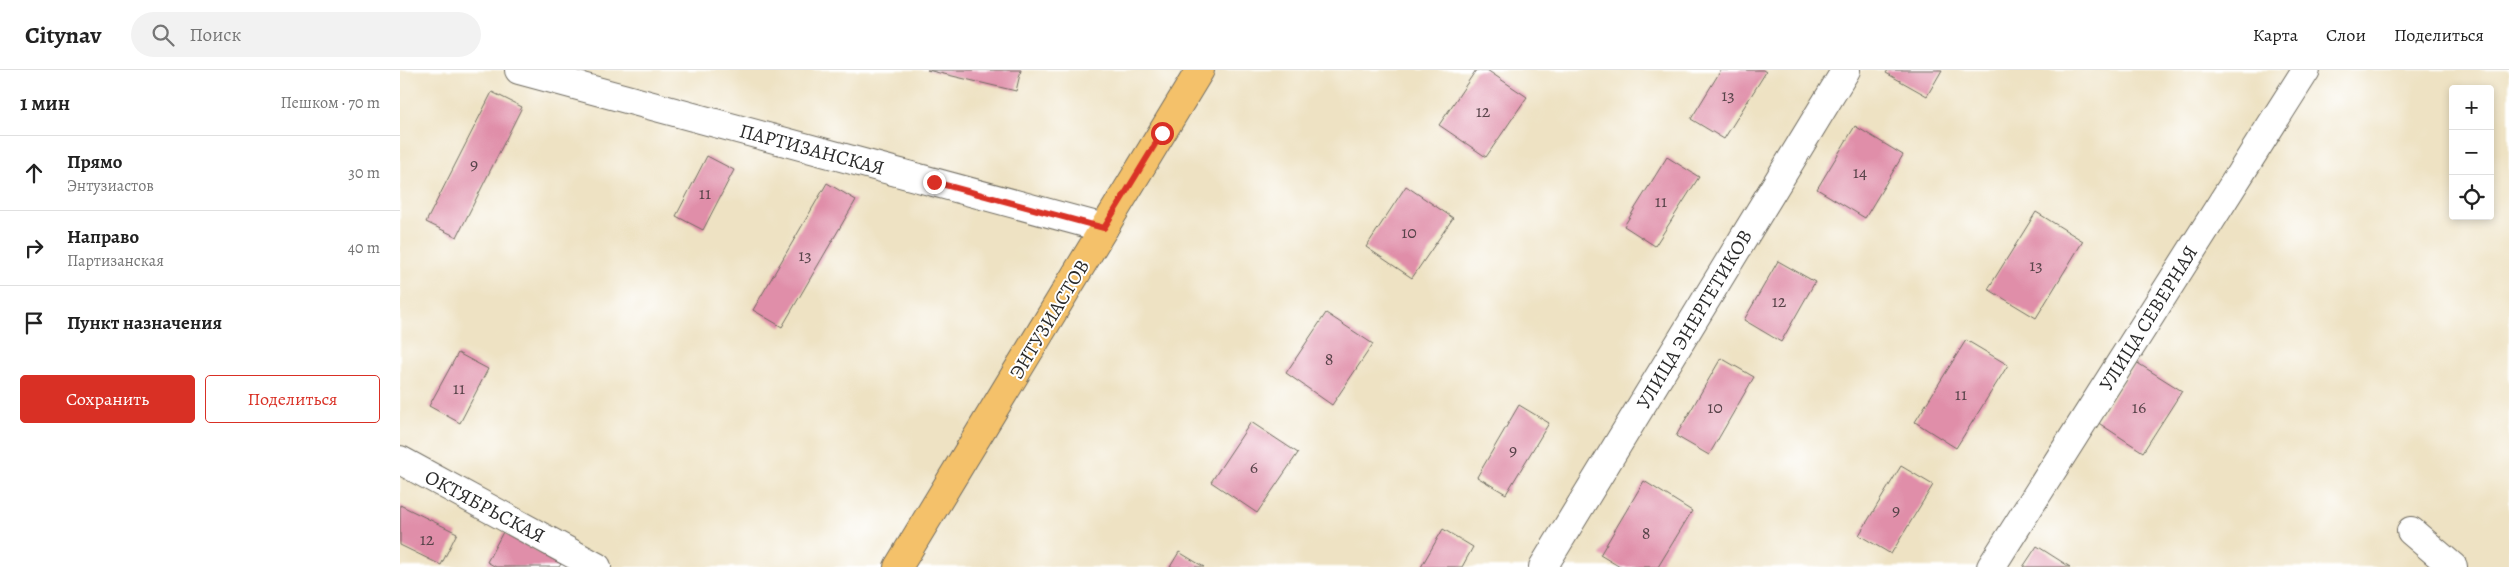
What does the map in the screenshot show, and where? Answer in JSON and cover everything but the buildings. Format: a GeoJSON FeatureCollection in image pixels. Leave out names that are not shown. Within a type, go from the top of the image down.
{"type":"FeatureCollection","features":[{"type":"Feature","properties":{"kind":"main road","name":"ЭНТУЗИАСТОВ"},"geometry":{"type":"LineString","coordinates":[[898,567],[1200,70]]}},
{"type":"Feature","properties":{"kind":"street","name":"ПАРТИЗАНСКАЯ"},"geometry":{"type":"LineString","coordinates":[[519,70],[1104,228]]}},
{"type":"Feature","properties":{"kind":"street","name":"УЛИЦА ЭНЕРГЕТИКОВ"},"geometry":{"type":"LineString","coordinates":[[1543,567],[1846,70]]}},
{"type":"Feature","properties":{"kind":"street","name":"УЛИЦА СЕВЕРНАЯ"},"geometry":{"type":"LineString","coordinates":[[1991,567],[2306,70]]}},
{"type":"Feature","properties":{"kind":"street","name":"ОКТЯБРЬСКАЯ"},"geometry":{"type":"LineString","coordinates":[[400,460],[597,567]]}},
{"type":"Feature","properties":{"kind":"street"},"geometry":{"type":"LineString","coordinates":[[2412,531],[2453,567]]}},
{"type":"Feature","properties":{"kind":"route"},"geometry":{"type":"LineString","coordinates":[[934,182],[1104,228],[1162,133]]}}]}
